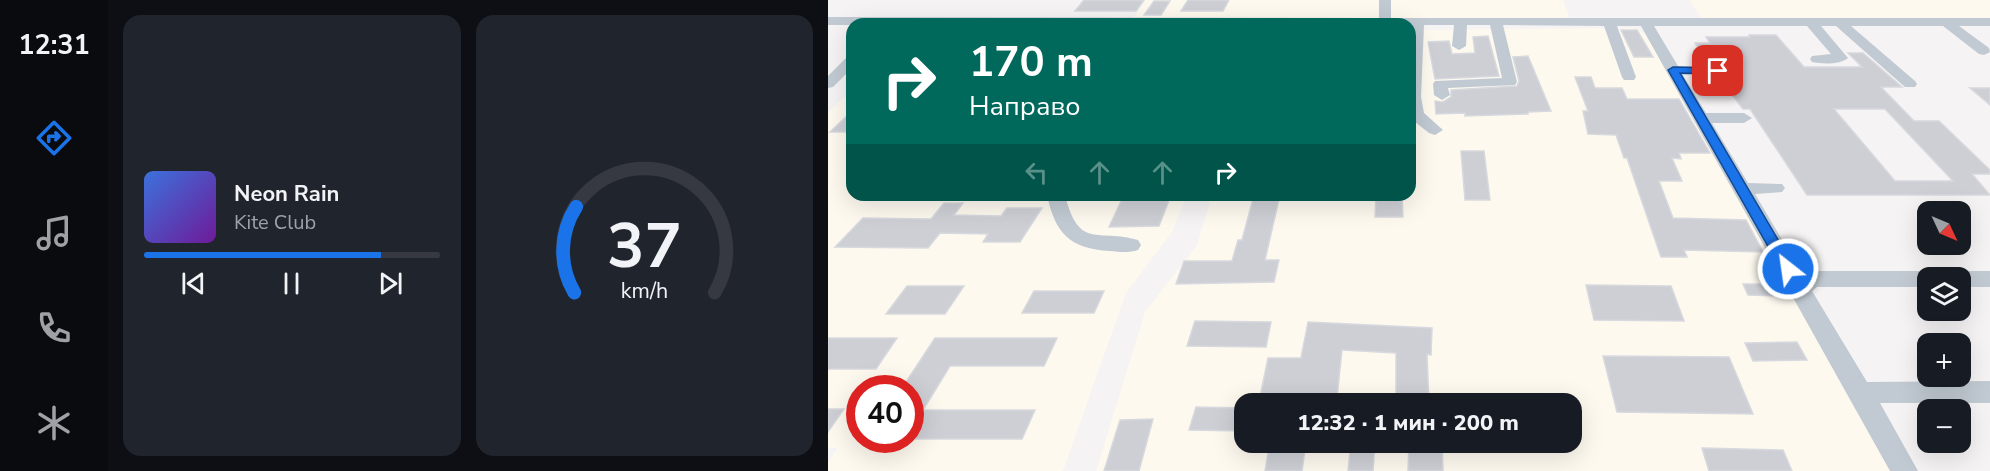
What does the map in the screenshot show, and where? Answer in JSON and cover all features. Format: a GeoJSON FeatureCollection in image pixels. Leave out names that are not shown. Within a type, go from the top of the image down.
{"type":"FeatureCollection","features":[{"type":"Feature","properties":{"kind":"street"},"geometry":{"type":"LineString","coordinates":[[1385,0],[1385,18]]}},
{"type":"Feature","properties":{"kind":"street"},"geometry":{"type":"LineString","coordinates":[[1590,6],[1602,22],[1629,77]]}},
{"type":"Feature","properties":{"kind":"street"},"geometry":{"type":"LineString","coordinates":[[1990,13],[1984,13],[1990,20]]}},
{"type":"Feature","properties":{"kind":"street"},"geometry":{"type":"LineString","coordinates":[[1416,44],[1418,22],[1946,22],[1990,20]]}},
{"type":"Feature","properties":{"kind":"street"},"geometry":{"type":"LineString","coordinates":[[828,21],[846,22]]}},
{"type":"Feature","properties":{"kind":"street"},"geometry":{"type":"LineString","coordinates":[[1459,46],[1461,22]]}},
{"type":"Feature","properties":{"kind":"street"},"geometry":{"type":"LineString","coordinates":[[1442,95],[1440,84],[1510,82],[1496,22]]}},
{"type":"Feature","properties":{"kind":"street"},"geometry":{"type":"LineString","coordinates":[[1645,22],[1905,471]]}},
{"type":"Feature","properties":{"kind":"street"},"geometry":{"type":"LineString","coordinates":[[1811,22],[1841,58],[1817,59]]}},
{"type":"Feature","properties":{"kind":"street"},"geometry":{"type":"LineString","coordinates":[[1839,22],[1910,84]]}},
{"type":"Feature","properties":{"kind":"street"},"geometry":{"type":"LineString","coordinates":[[1895,22],[1909,34]]}},
{"type":"Feature","properties":{"kind":"street"},"geometry":{"type":"LineString","coordinates":[[1946,22],[1984,51]]}},
{"type":"Feature","properties":{"kind":"street"},"geometry":{"type":"LineString","coordinates":[[828,84],[846,66]]}},
{"type":"Feature","properties":{"kind":"street"},"geometry":{"type":"LineString","coordinates":[[1673,70],[1718,71]]}},
{"type":"Feature","properties":{"kind":"street"},"geometry":{"type":"LineString","coordinates":[[1416,116],[1435,130]]}},
{"type":"Feature","properties":{"kind":"street"},"geometry":{"type":"LineString","coordinates":[[1701,118],[1744,118]]}},
{"type":"Feature","properties":{"kind":"street"},"geometry":{"type":"LineString","coordinates":[[1742,189],[1776,188]]}},
{"type":"Feature","properties":{"kind":"street"},"geometry":{"type":"LineString","coordinates":[[1058,201],[1064,222],[1081,239],[1097,245],[1131,245]]}},
{"type":"Feature","properties":{"kind":"street"},"geometry":{"type":"LineString","coordinates":[[1800,289],[1812,279],[1917,279]]}},
{"type":"Feature","properties":{"kind":"street"},"geometry":{"type":"LineString","coordinates":[[1971,279],[1990,279]]}},
{"type":"Feature","properties":{"kind":"street"},"geometry":{"type":"LineString","coordinates":[[1860,393],[1990,392]]}},
{"type":"Feature","properties":{"kind":"shaded area"},"geometry":{"type":"Polygon","coordinates":[[[1146,0],[1563,0],[1570,19],[1416,18],[1133,18],[1146,0]]]}},
{"type":"Feature","properties":{"kind":"shaded area"},"geometry":{"type":"Polygon","coordinates":[[[1690,0],[1990,0],[1990,18],[1701,18],[1690,0]]]}},
{"type":"Feature","properties":{"kind":"shaded area"},"geometry":{"type":"Polygon","coordinates":[[[1633,28],[1646,34],[1893,471],[1096,471],[1145,312],[1197,245],[1210,201],[1416,201],[1416,30],[1633,28]]]}},
{"type":"Feature","properties":{"kind":"shaded area"},"geometry":{"type":"Polygon","coordinates":[[[846,96],[846,201],[1185,201],[1172,232],[1126,293],[1063,471],[828,471],[828,463],[837,448],[828,448],[828,112],[846,96]]]}},
{"type":"Feature","properties":{"kind":"building"},"geometry":{"type":"Polygon","coordinates":[[[1084,0],[1144,0],[1136,11],[1075,11],[1084,0]]]}},
{"type":"Feature","properties":{"kind":"building"},"geometry":{"type":"Polygon","coordinates":[[[1188,0],[1229,0],[1223,11],[1181,11],[1188,0]]]}},
{"type":"Feature","properties":{"kind":"building"},"geometry":{"type":"Polygon","coordinates":[[[1154,1],[1170,1],[1161,15],[1144,15],[1154,1]]]}},
{"type":"Feature","properties":{"kind":"building"},"geometry":{"type":"Polygon","coordinates":[[[1621,30],[1637,30],[1653,57],[1634,57],[1621,30]]]}},
{"type":"Feature","properties":{"kind":"building"},"geometry":{"type":"Polygon","coordinates":[[[1749,35],[1776,35],[1804,67],[1862,67],[1848,53],[1863,53],[1902,87],[1881,87],[1914,121],[1939,121],[1990,170],[1990,174],[1972,174],[1990,195],[1807,195],[1750,109],[1743,109],[1718,77],[1727,70],[1719,65],[1709,65],[1695,43],[1710,43],[1706,37],[1750,37],[1749,35]],[[1834,109],[1895,181],[1953,181],[1885,109],[1834,109]]]}},
{"type":"Feature","properties":{"kind":"building"},"geometry":{"type":"Polygon","coordinates":[[[1488,36],[1499,76],[1435,79],[1428,42],[1449,41],[1452,54],[1475,53],[1473,37],[1488,36]]]}},
{"type":"Feature","properties":{"kind":"building"},"geometry":{"type":"Polygon","coordinates":[[[1528,56],[1551,111],[1465,116],[1465,113],[1436,114],[1435,101],[1443,102],[1451,97],[1451,90],[1517,86],[1519,81],[1513,57],[1528,56]]]}},
{"type":"Feature","properties":{"kind":"building"},"geometry":{"type":"Polygon","coordinates":[[[1575,77],[1591,77],[1595,88],[1622,88],[1627,99],[1679,99],[1710,153],[1679,153],[1681,159],[1672,158],[1682,181],[1659,181],[1673,218],[1746,220],[1763,252],[1684,250],[1687,257],[1661,257],[1627,158],[1624,158],[1616,135],[1588,134],[1583,111],[1588,111],[1575,77]]]}},
{"type":"Feature","properties":{"kind":"building"},"geometry":{"type":"Polygon","coordinates":[[[1970,88],[1990,88],[1990,105],[1970,88]]]}},
{"type":"Feature","properties":{"kind":"building"},"geometry":{"type":"Polygon","coordinates":[[[846,117],[846,132],[830,132],[846,117]]]}},
{"type":"Feature","properties":{"kind":"building"},"geometry":{"type":"Polygon","coordinates":[[[1461,151],[1484,151],[1490,200],[1465,200],[1461,151]]]}},
{"type":"Feature","properties":{"kind":"building"},"geometry":{"type":"Polygon","coordinates":[[[1121,201],[1169,201],[1159,226],[1109,227],[1121,201]]]}},
{"type":"Feature","properties":{"kind":"building"},"geometry":{"type":"Polygon","coordinates":[[[1252,201],[1279,201],[1265,260],[1279,260],[1274,282],[1176,284],[1184,261],[1232,261],[1238,240],[1242,240],[1252,201]]]}},
{"type":"Feature","properties":{"kind":"building"},"geometry":{"type":"Polygon","coordinates":[[[1376,201],[1402,201],[1403,217],[1375,217],[1376,201]]]}},
{"type":"Feature","properties":{"kind":"building"},"geometry":{"type":"Polygon","coordinates":[[[944,203],[963,203],[954,215],[1001,216],[1007,208],[1042,208],[1020,242],[983,242],[988,234],[940,233],[928,248],[835,247],[863,218],[931,219],[944,203]]]}},
{"type":"Feature","properties":{"kind":"building"},"geometry":{"type":"Polygon","coordinates":[[[1743,284],[1777,284],[1783,296],[1748,295],[1743,284]]]}},
{"type":"Feature","properties":{"kind":"building"},"geometry":{"type":"Polygon","coordinates":[[[1586,285],[1671,286],[1684,321],[1594,320],[1586,285]]]}},
{"type":"Feature","properties":{"kind":"building"},"geometry":{"type":"Polygon","coordinates":[[[907,286],[964,286],[945,314],[886,314],[907,286]]]}},
{"type":"Feature","properties":{"kind":"building"},"geometry":{"type":"Polygon","coordinates":[[[1034,291],[1104,291],[1094,313],[1022,313],[1034,291]]]}},
{"type":"Feature","properties":{"kind":"building"},"geometry":{"type":"Polygon","coordinates":[[[1195,321],[1271,322],[1266,347],[1187,346],[1195,321]]]}},
{"type":"Feature","properties":{"kind":"building"},"geometry":{"type":"Polygon","coordinates":[[[1308,322],[1432,328],[1431,355],[1427,354],[1429,393],[1396,393],[1396,353],[1342,350],[1338,393],[1261,393],[1268,358],[1301,358],[1308,322]]]}},
{"type":"Feature","properties":{"kind":"building"},"geometry":{"type":"Polygon","coordinates":[[[828,338],[897,338],[876,369],[828,369],[828,338]]]}},
{"type":"Feature","properties":{"kind":"building"},"geometry":{"type":"Polygon","coordinates":[[[935,338],[1057,338],[1044,366],[950,366],[924,408],[924,375],[911,375],[935,338]]]}},
{"type":"Feature","properties":{"kind":"building"},"geometry":{"type":"Polygon","coordinates":[[[1797,342],[1807,360],[1753,361],[1745,343],[1797,342]]]}},
{"type":"Feature","properties":{"kind":"building"},"geometry":{"type":"Polygon","coordinates":[[[1603,356],[1729,357],[1753,414],[1617,412],[1603,356]]]}},
{"type":"Feature","properties":{"kind":"building"},"geometry":{"type":"Polygon","coordinates":[[[1196,407],[1234,408],[1234,431],[1189,430],[1196,407]]]}},
{"type":"Feature","properties":{"kind":"building"},"geometry":{"type":"Polygon","coordinates":[[[828,409],[844,409],[828,432],[828,409]]]}},
{"type":"Feature","properties":{"kind":"building"},"geometry":{"type":"Polygon","coordinates":[[[924,410],[1035,410],[1022,439],[924,439],[924,410]]]}},
{"type":"Feature","properties":{"kind":"building"},"geometry":{"type":"Polygon","coordinates":[[[1153,419],[1139,471],[1104,471],[1120,420],[1153,419]]]}},
{"type":"Feature","properties":{"kind":"building"},"geometry":{"type":"Polygon","coordinates":[[[1702,448],[1783,450],[1792,471],[1709,471],[1702,448]]]}},
{"type":"Feature","properties":{"kind":"building"},"geometry":{"type":"Polygon","coordinates":[[[1268,453],[1304,453],[1302,471],[1265,471],[1268,453]]]}},
{"type":"Feature","properties":{"kind":"building"},"geometry":{"type":"Polygon","coordinates":[[[1350,453],[1374,453],[1373,471],[1348,471],[1350,453]]]}},
{"type":"Feature","properties":{"kind":"building"},"geometry":{"type":"Polygon","coordinates":[[[1409,453],[1442,453],[1443,471],[1408,471],[1409,453]]]}},
{"type":"Feature","properties":{"kind":"route"},"geometry":{"type":"LineString","coordinates":[[1718,71],[1673,70],[1788,269]]}}]}
